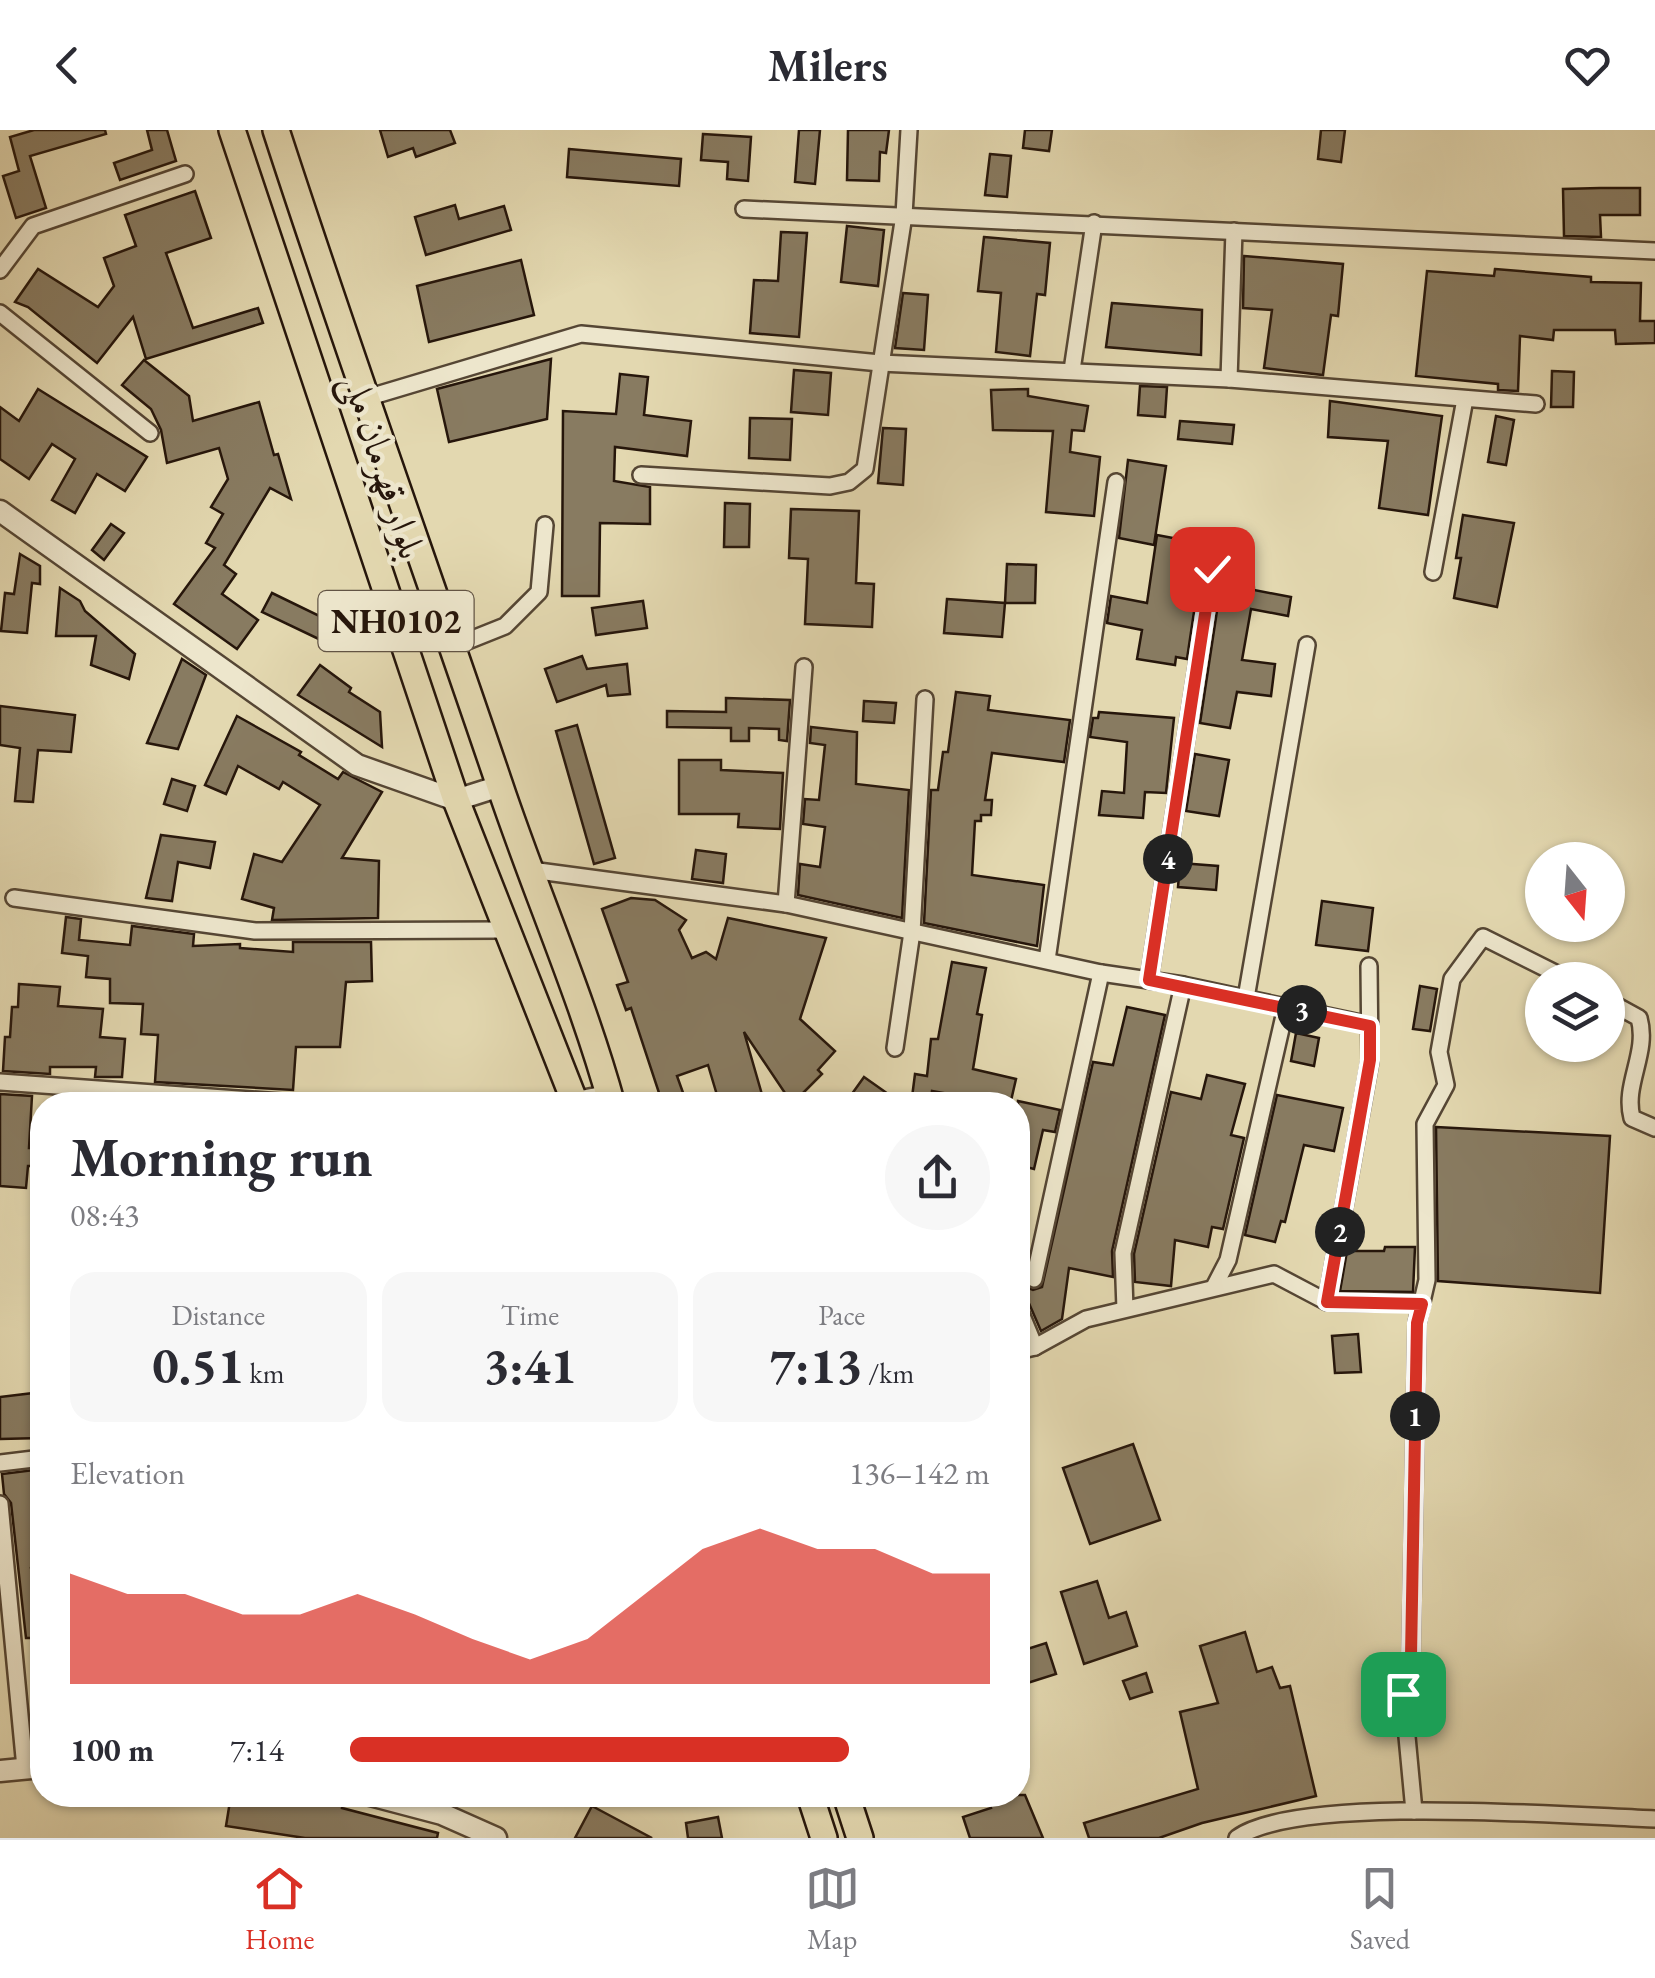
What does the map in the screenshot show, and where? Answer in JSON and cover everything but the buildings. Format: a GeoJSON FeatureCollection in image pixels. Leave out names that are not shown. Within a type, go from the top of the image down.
{"type":"FeatureCollection","features":[{"type":"Feature","properties":{"kind":"highway","name":"بلوار قهرمان ملی"},"geometry":{"type":"LineString","coordinates":[[232,130],[456,800],[504,930],[571,1092]]}},
{"type":"Feature","properties":{"kind":"highway","name":"بلوار قهرمان ملی"},"geometry":{"type":"LineString","coordinates":[[276,130],[363,398],[455,646],[608,1092]]}},
{"type":"Feature","properties":{"kind":"highway"},"geometry":{"type":"LineString","coordinates":[[814,1807],[824,1838]]}},
{"type":"Feature","properties":{"kind":"highway"},"geometry":{"type":"LineString","coordinates":[[850,1807],[860,1838]]}},
{"type":"Feature","properties":{"kind":"street"},"geometry":{"type":"LineString","coordinates":[[641,475],[830,486],[849,482],[865,469],[904,215],[909,130]]}},
{"type":"Feature","properties":{"kind":"street"},"geometry":{"type":"LineString","coordinates":[[0,270],[33,226],[185,174]]}},
{"type":"Feature","properties":{"kind":"street"},"geometry":{"type":"LineString","coordinates":[[744,209],[1655,251]]}},
{"type":"Feature","properties":{"kind":"street"},"geometry":{"type":"LineString","coordinates":[[1072,370],[1094,224]]}},
{"type":"Feature","properties":{"kind":"street"},"geometry":{"type":"LineString","coordinates":[[1229,379],[1234,230]]}},
{"type":"Feature","properties":{"kind":"street"},"geometry":{"type":"LineString","coordinates":[[0,314],[150,434]]}},
{"type":"Feature","properties":{"kind":"street"},"geometry":{"type":"LineString","coordinates":[[363,398],[580,334],[880,362],[1229,379],[1536,404]]}},
{"type":"Feature","properties":{"kind":"street"},"geometry":{"type":"LineString","coordinates":[[1433,572],[1465,399]]}},
{"type":"Feature","properties":{"kind":"street"},"geometry":{"type":"LineString","coordinates":[[1048,960],[1116,482]]}},
{"type":"Feature","properties":{"kind":"street"},"geometry":{"type":"LineString","coordinates":[[0,511],[357,765],[456,800],[500,786]]}},
{"type":"Feature","properties":{"kind":"street"},"geometry":{"type":"LineString","coordinates":[[455,646],[505,626],[539,592],[545,525]]}},
{"type":"Feature","properties":{"kind":"street"},"geometry":{"type":"LineString","coordinates":[[1149,980],[1212,569]]}},
{"type":"Feature","properties":{"kind":"street"},"geometry":{"type":"LineString","coordinates":[[1246,998],[1308,645]]}},
{"type":"Feature","properties":{"kind":"street"},"geometry":{"type":"LineString","coordinates":[[786,904],[804,667]]}},
{"type":"Feature","properties":{"kind":"street"},"geometry":{"type":"LineString","coordinates":[[894,1048],[912,932],[925,699]]}},
{"type":"Feature","properties":{"kind":"street"},"geometry":{"type":"LineString","coordinates":[[532,870],[786,904],[1101,973],[1183,985],[1370,1026]]}},
{"type":"Feature","properties":{"kind":"street"},"geometry":{"type":"LineString","coordinates":[[14,898],[255,930],[504,930]]}},
{"type":"Feature","properties":{"kind":"street"},"geometry":{"type":"LineString","coordinates":[[1414,1810],[1403,1694],[1411,1656],[1417,1323],[1428,1280],[1425,1124],[1446,1085],[1439,1052],[1452,979],[1483,937],[1533,962]]}},
{"type":"Feature","properties":{"kind":"street"},"geometry":{"type":"LineString","coordinates":[[1327,1302],[1370,1060],[1369,966]]}},
{"type":"Feature","properties":{"kind":"street"},"geometry":{"type":"LineString","coordinates":[[1034,1279],[1101,973]]}},
{"type":"Feature","properties":{"kind":"street"},"geometry":{"type":"LineString","coordinates":[[1125,1309],[1123,1253],[1183,985]]}},
{"type":"Feature","properties":{"kind":"street"},"geometry":{"type":"LineString","coordinates":[[1214,1287],[1228,1260],[1286,1007]]}},
{"type":"Feature","properties":{"kind":"street"},"geometry":{"type":"LineString","coordinates":[[1625,1010],[1640,1018],[1645,1036],[1628,1104],[1632,1118],[1655,1128]]}},
{"type":"Feature","properties":{"kind":"street"},"geometry":{"type":"LineString","coordinates":[[0,1082],[141,1092]]}},
{"type":"Feature","properties":{"kind":"street"},"geometry":{"type":"LineString","coordinates":[[1030,1348],[1086,1319],[1274,1274],[1327,1302],[1422,1304]]}},
{"type":"Feature","properties":{"kind":"street"},"geometry":{"type":"LineString","coordinates":[[1030,1335],[1035,1347]]}},
{"type":"Feature","properties":{"kind":"street"},"geometry":{"type":"LineString","coordinates":[[0,1463],[30,1459]]}},
{"type":"Feature","properties":{"kind":"street"},"geometry":{"type":"LineString","coordinates":[[0,1504],[4,1614],[30,1747]]}},
{"type":"Feature","properties":{"kind":"street"},"geometry":{"type":"LineString","coordinates":[[0,1771],[30,1767]]}},
{"type":"Feature","properties":{"kind":"street"},"geometry":{"type":"LineString","coordinates":[[415,1807],[496,1838]]}},
{"type":"Feature","properties":{"kind":"street"},"geometry":{"type":"LineString","coordinates":[[1237,1838],[1258,1826],[1292,1818],[1414,1810],[1655,1819]]}},
{"type":"Feature","properties":{"kind":"route"},"geometry":{"type":"LineString","coordinates":[[1212,569],[1149,980],[1370,1026],[1370,1060],[1327,1302],[1422,1304],[1417,1323],[1411,1656],[1403,1694]]}}]}
